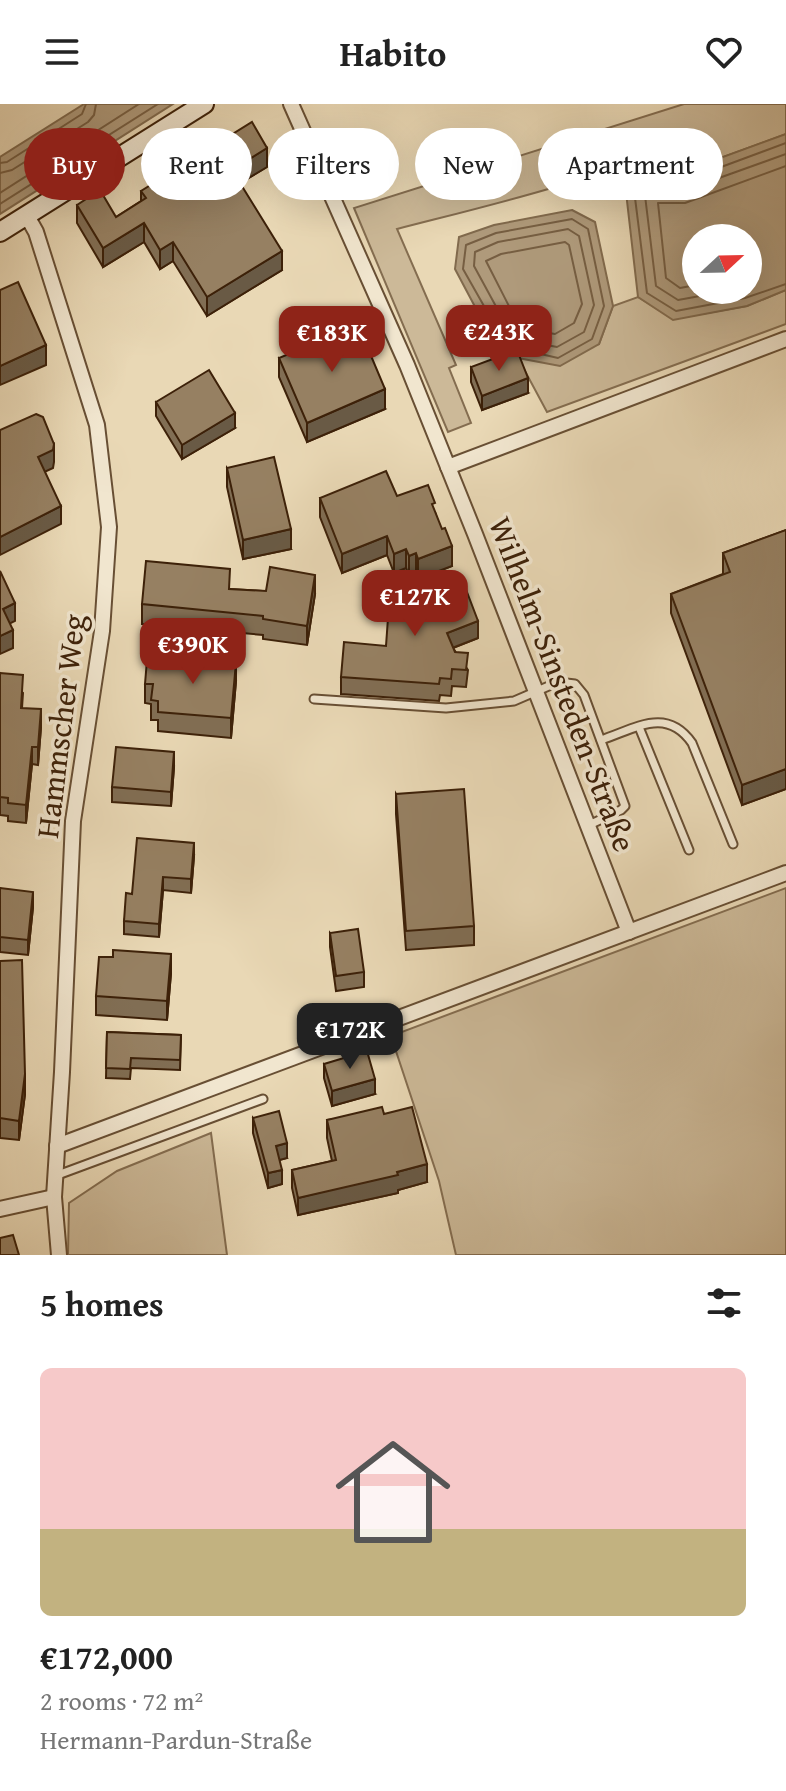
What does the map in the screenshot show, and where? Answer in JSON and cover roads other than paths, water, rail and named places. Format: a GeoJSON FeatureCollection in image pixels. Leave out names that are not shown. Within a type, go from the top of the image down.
{"type":"FeatureCollection","features":[{"type":"Feature","properties":{"kind":"street"},"geometry":{"type":"LineString","coordinates":[[0,232],[204,104]]}},
{"type":"Feature","properties":{"kind":"street","name":"Wilhelm-Sinsteden-Straße"},"geometry":{"type":"LineString","coordinates":[[291,104],[407,365],[629,932]]}},
{"type":"Feature","properties":{"kind":"street","name":"Hammscher Weg"},"geometry":{"type":"LineString","coordinates":[[27,216],[36,232],[97,425],[109,527],[102,631],[73,821],[54,1197],[59,1255]]}},
{"type":"Feature","properties":{"kind":"street"},"geometry":{"type":"LineString","coordinates":[[448,467],[786,339]]}},
{"type":"Feature","properties":{"kind":"street"},"geometry":{"type":"LineString","coordinates":[[57,1146],[786,873]]}},
{"type":"Feature","properties":{"kind":"street"},"geometry":{"type":"LineString","coordinates":[[0,1209],[54,1197]]}},
{"type":"Feature","properties":{"kind":"lane"},"geometry":{"type":"LineString","coordinates":[[314,699],[446,708],[514,701],[558,682],[575,684],[584,695],[625,806],[589,825]]}},
{"type":"Feature","properties":{"kind":"lane"},"geometry":{"type":"LineString","coordinates":[[601,740],[656,721],[668,722],[682,730],[692,743],[733,844]]}},
{"type":"Feature","properties":{"kind":"lane"},"geometry":{"type":"LineString","coordinates":[[639,727],[689,850]]}},
{"type":"Feature","properties":{"kind":"lane"},"geometry":{"type":"LineString","coordinates":[[55,1176],[263,1099]]}},
{"type":"Feature","properties":{"kind":"water"},"geometry":{"type":"Polygon","coordinates":[[[84,104],[173,104],[125,135],[125,128],[46,128],[84,104]]]}},
{"type":"Feature","properties":{"kind":"water"},"geometry":{"type":"Polygon","coordinates":[[[786,134],[786,290],[762,300],[762,224],[682,224],[682,304],[752,304],[673,320],[638,297],[627,200],[723,200],[723,157],[786,134]]]}},
{"type":"Feature","properties":{"kind":"water"},"geometry":{"type":"Polygon","coordinates":[[[24,142],[24,199],[0,214],[0,157],[24,142]]]}},
{"type":"Feature","properties":{"kind":"water"},"geometry":{"type":"Polygon","coordinates":[[[572,210],[595,222],[613,306],[599,344],[560,366],[518,358],[490,335],[455,269],[459,237],[494,225],[572,210]]]}}]}
